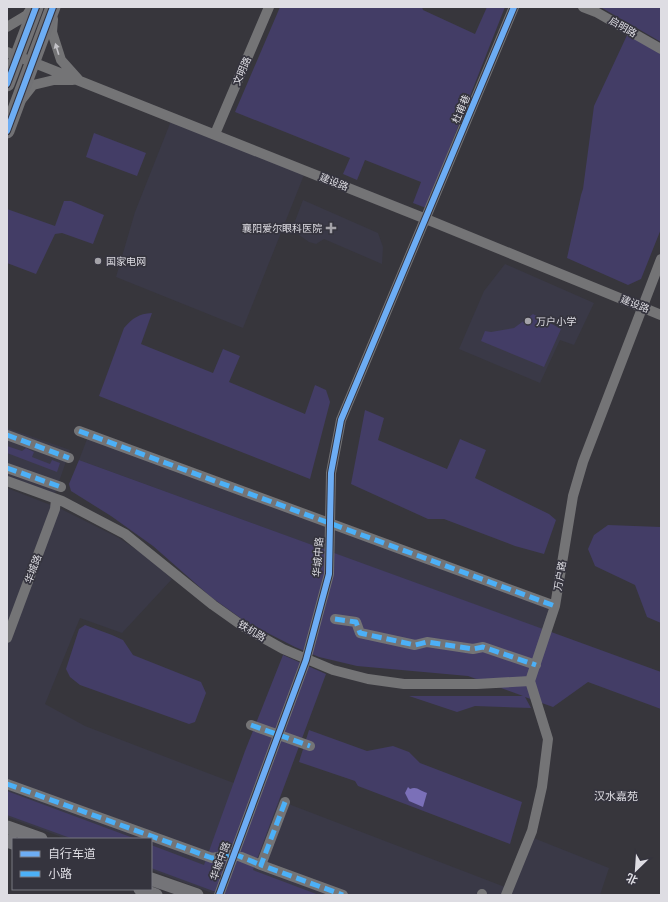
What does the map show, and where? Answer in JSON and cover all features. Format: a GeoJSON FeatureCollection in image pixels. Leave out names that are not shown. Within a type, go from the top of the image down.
{"type":"FeatureCollection","features":[{"type":"Feature","properties":{"kind":"highway"},"geometry":{"type":"LineString","coordinates":[[7,84],[12,54],[36,7]]}},
{"type":"Feature","properties":{"kind":"highway"},"geometry":{"type":"LineString","coordinates":[[7,131],[53,7]]}},
{"type":"Feature","properties":{"kind":"main road"},"geometry":{"type":"LineString","coordinates":[[7,827],[38,838]]}},
{"type":"Feature","properties":{"kind":"main road"},"geometry":{"type":"LineString","coordinates":[[152,879],[197,895]]}},
{"type":"Feature","properties":{"kind":"main road"},"geometry":{"type":"LineString","coordinates":[[143,890],[156,895]]}},
{"type":"Feature","properties":{"kind":"street"},"geometry":{"type":"LineString","coordinates":[[7,27],[27,15],[32,7]]}},
{"type":"Feature","properties":{"kind":"street"},"geometry":{"type":"LineString","coordinates":[[53,7],[52,32],[61,60],[79,80]]}},
{"type":"Feature","properties":{"kind":"street","name":"文明路"},"geometry":{"type":"LineString","coordinates":[[214,134],[269,7]]}},
{"type":"Feature","properties":{"kind":"street","name":"杜甫巷"},"geometry":{"type":"LineString","coordinates":[[426,219],[514,7]]}},
{"type":"Feature","properties":{"kind":"street","name":"启明路"},"geometry":{"type":"LineString","coordinates":[[583,7],[596,12],[661,49]]}},
{"type":"Feature","properties":{"kind":"street","name":"建设路"},"geometry":{"type":"LineString","coordinates":[[12,54],[426,219],[661,315]]}},
{"type":"Feature","properties":{"kind":"street"},"geometry":{"type":"LineString","coordinates":[[16,106],[33,86],[54,80],[79,80]]}},
{"type":"Feature","properties":{"kind":"street","name":"华城中路"},"geometry":{"type":"LineString","coordinates":[[218,895],[306,660],[329,574],[331,473],[341,420],[426,219]]}},
{"type":"Feature","properties":{"kind":"street","name":"万户路"},"geometry":{"type":"LineString","coordinates":[[530,681],[555,606],[573,496],[583,462],[661,259]]}},
{"type":"Feature","properties":{"kind":"street"},"geometry":{"type":"LineString","coordinates":[[79,431],[555,606]]}},
{"type":"Feature","properties":{"kind":"street"},"geometry":{"type":"LineString","coordinates":[[7,435],[69,458]]}},
{"type":"Feature","properties":{"kind":"street"},"geometry":{"type":"LineString","coordinates":[[7,468],[61,487]]}},
{"type":"Feature","properties":{"kind":"street","name":"铁机路"},"geometry":{"type":"LineString","coordinates":[[7,481],[56,499],[125,534],[213,605],[244,627],[306,660],[333,670],[368,679],[404,684],[477,684],[530,681]]}},
{"type":"Feature","properties":{"kind":"street","name":"华城路"},"geometry":{"type":"LineString","coordinates":[[8,633],[55,509],[56,499]]}},
{"type":"Feature","properties":{"kind":"street"},"geometry":{"type":"LineString","coordinates":[[335,619],[356,622],[360,633],[415,645],[427,642],[473,649],[483,647],[536,665]]}},
{"type":"Feature","properties":{"kind":"street"},"geometry":{"type":"LineString","coordinates":[[506,895],[532,831],[542,788],[548,740],[530,681]]}},
{"type":"Feature","properties":{"kind":"street"},"geometry":{"type":"LineString","coordinates":[[251,725],[310,746]]}},
{"type":"Feature","properties":{"kind":"street"},"geometry":{"type":"LineString","coordinates":[[7,784],[212,858],[234,854],[343,895]]}},
{"type":"Feature","properties":{"kind":"street"},"geometry":{"type":"LineString","coordinates":[[261,865],[284,802]]}},
{"type":"Feature","properties":{"kind":"shaded area"},"geometry":{"type":"Polygon","coordinates":[[[280,7],[422,7],[423,10],[475,34],[487,7],[505,7],[426,208],[413,203],[421,182],[365,160],[357,180],[343,174],[350,158],[235,112],[280,7]]]}},
{"type":"Feature","properties":{"kind":"shaded area"},"geometry":{"type":"Polygon","coordinates":[[[599,7],[661,7],[661,42],[602,8],[599,7]]]}},
{"type":"Feature","properties":{"kind":"shaded area"},"geometry":{"type":"Polygon","coordinates":[[[629,31],[661,49],[661,229],[641,279],[628,285],[567,258],[583,189],[594,106],[629,31]]]}},
{"type":"Feature","properties":{"kind":"shaded area"},"geometry":{"type":"Polygon","coordinates":[[[171,121],[304,175],[243,328],[116,277],[135,212],[171,121]]]}},
{"type":"Feature","properties":{"kind":"shaded area"},"geometry":{"type":"Polygon","coordinates":[[[94,133],[146,153],[137,176],[86,157],[94,133]]]}},
{"type":"Feature","properties":{"kind":"shaded area","name":"襄阳爱尔眼科医院"},"geometry":{"type":"Polygon","coordinates":[[[303,200],[378,233],[383,247],[382,264],[324,239],[316,244],[309,242],[295,232],[294,224],[303,200]]]}},
{"type":"Feature","properties":{"kind":"shaded area"},"geometry":{"type":"Polygon","coordinates":[[[64,201],[71,201],[104,215],[93,244],[62,233],[55,234],[36,274],[7,263],[7,209],[55,226],[64,201]]]}},
{"type":"Feature","properties":{"kind":"shaded area","name":"万户小学"},"geometry":{"type":"Polygon","coordinates":[[[505,264],[594,303],[574,345],[560,340],[540,383],[459,349],[484,291],[505,264]]]}},
{"type":"Feature","properties":{"kind":"shaded area"},"geometry":{"type":"Polygon","coordinates":[[[152,313],[141,344],[213,373],[223,349],[240,356],[229,382],[305,414],[315,385],[326,390],[330,402],[310,479],[99,396],[124,328],[136,317],[143,314],[152,313]]]}},
{"type":"Feature","properties":{"kind":"shaded area"},"geometry":{"type":"Polygon","coordinates":[[[533,314],[561,329],[544,367],[481,341],[485,331],[491,332],[514,328],[533,314]]]}},
{"type":"Feature","properties":{"kind":"shaded area"},"geometry":{"type":"Polygon","coordinates":[[[365,410],[384,418],[378,440],[447,469],[460,439],[486,450],[475,478],[549,514],[556,520],[544,554],[515,546],[444,519],[428,519],[351,484],[365,410]]]}},
{"type":"Feature","properties":{"kind":"shaded area"},"geometry":{"type":"Polygon","coordinates":[[[7,428],[70,450],[54,496],[7,478],[7,428]]]}},
{"type":"Feature","properties":{"kind":"shaded area"},"geometry":{"type":"Polygon","coordinates":[[[89,434],[555,606],[547,631],[79,460],[89,434]]]}},
{"type":"Feature","properties":{"kind":"shaded area"},"geometry":{"type":"Polygon","coordinates":[[[7,446],[22,451],[26,448],[34,452],[32,457],[50,464],[52,460],[60,463],[57,472],[7,453],[7,446]]]}},
{"type":"Feature","properties":{"kind":"shaded area"},"geometry":{"type":"Polygon","coordinates":[[[79,460],[661,672],[661,709],[588,682],[553,707],[525,697],[531,708],[475,706],[457,712],[409,696],[523,696],[468,676],[357,666],[319,657],[295,647],[246,622],[211,597],[153,546],[111,516],[71,491],[69,484],[79,460]]]}},
{"type":"Feature","properties":{"kind":"shaded area"},"geometry":{"type":"Polygon","coordinates":[[[7,488],[61,509],[119,538],[149,558],[172,579],[122,633],[80,618],[45,704],[85,726],[505,887],[526,835],[609,868],[600,895],[217,895],[152,870],[152,838],[64,838],[7,817],[7,488]]]}},
{"type":"Feature","properties":{"kind":"shaded area"},"geometry":{"type":"Polygon","coordinates":[[[608,525],[661,527],[661,623],[647,617],[635,585],[595,566],[588,549],[594,535],[608,525]]]}},
{"type":"Feature","properties":{"kind":"shaded area"},"geometry":{"type":"Polygon","coordinates":[[[85,625],[123,640],[133,655],[201,682],[206,693],[195,722],[189,724],[80,685],[70,677],[66,669],[79,629],[85,625]]]}},
{"type":"Feature","properties":{"kind":"shaded area"},"geometry":{"type":"Polygon","coordinates":[[[283,655],[326,674],[253,870],[319,895],[224,895],[152,868],[152,845],[204,865],[245,751],[283,655]]]}},
{"type":"Feature","properties":{"kind":"shaded area"},"geometry":{"type":"Polygon","coordinates":[[[309,730],[367,751],[393,746],[409,752],[420,763],[522,802],[510,844],[358,786],[355,781],[299,762],[309,730]]]}},
{"type":"Feature","properties":{"kind":"shaded area"},"geometry":{"type":"Polygon","coordinates":[[[408,787],[410,789],[417,788],[427,793],[423,807],[409,801],[405,793],[408,787]]]}},
{"type":"Feature","properties":{"kind":"shaded area"},"geometry":{"type":"Polygon","coordinates":[[[7,791],[133,838],[70,838],[7,815],[7,791]]]}},
{"type":"Feature","properties":{"kind":"marked path"},"geometry":{"type":"LineString","coordinates":[[79,431],[555,606]]}},
{"type":"Feature","properties":{"kind":"marked path"},"geometry":{"type":"LineString","coordinates":[[7,435],[69,458]]}},
{"type":"Feature","properties":{"kind":"marked path"},"geometry":{"type":"LineString","coordinates":[[7,468],[61,487]]}},
{"type":"Feature","properties":{"kind":"marked path"},"geometry":{"type":"LineString","coordinates":[[335,619],[356,622],[360,633],[415,645],[427,642],[473,649],[483,647],[536,665]]}},
{"type":"Feature","properties":{"kind":"marked path"},"geometry":{"type":"LineString","coordinates":[[251,725],[310,746]]}},
{"type":"Feature","properties":{"kind":"marked path"},"geometry":{"type":"LineString","coordinates":[[7,784],[212,858],[234,854],[261,865]]}},
{"type":"Feature","properties":{"kind":"marked path"},"geometry":{"type":"LineString","coordinates":[[285,802],[261,865],[343,895]]}},
{"type":"Feature","properties":{"kind":"cycle path"},"geometry":{"type":"LineString","coordinates":[[7,84],[36,7]]}},
{"type":"Feature","properties":{"kind":"cycle path"},"geometry":{"type":"LineString","coordinates":[[7,131],[53,7]]}},
{"type":"Feature","properties":{"kind":"cycle path"},"geometry":{"type":"LineString","coordinates":[[219,895],[306,660],[329,574],[331,473],[341,420],[514,7]]}},
{"type":"Feature","properties":{"kind":"place","name":"襄阳爱尔眼科医院"},"geometry":{"type":"Point","coordinates":[331,228]}},
{"type":"Feature","properties":{"kind":"place","name":"国家电网"},"geometry":{"type":"Point","coordinates":[98,261]}},
{"type":"Feature","properties":{"kind":"place","name":"万户小学"},"geometry":{"type":"Point","coordinates":[528,321]}},
{"type":"Feature","properties":{"kind":"district","name":"汉水嘉苑"},"geometry":{"type":"Point","coordinates":[616,796]}}]}
